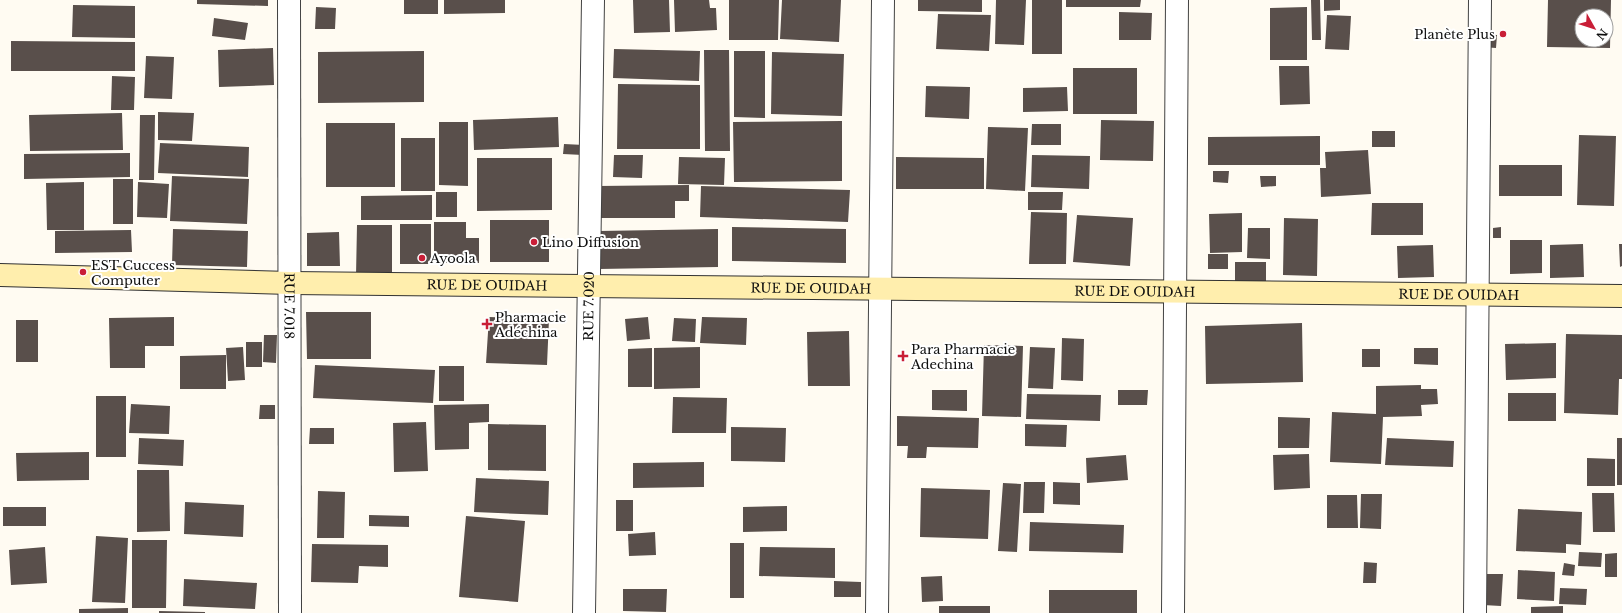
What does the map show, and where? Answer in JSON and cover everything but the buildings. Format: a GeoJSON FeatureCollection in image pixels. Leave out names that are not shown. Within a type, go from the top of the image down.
{"type":"FeatureCollection","features":[{"type":"Feature","properties":{"kind":"main road","name":"RUE DE OUIDAH"},"geometry":{"type":"LineString","coordinates":[[0,275],[290,283],[1622,296]]}},
{"type":"Feature","properties":{"kind":"street","name":"RUE 7.018"},"geometry":{"type":"LineString","coordinates":[[289,0],[290,613]]}},
{"type":"Feature","properties":{"kind":"street","name":"RUE 7.020"},"geometry":{"type":"LineString","coordinates":[[584,613],[593,0]]}},
{"type":"Feature","properties":{"kind":"street"},"geometry":{"type":"LineString","coordinates":[[877,613],[884,0]]}},
{"type":"Feature","properties":{"kind":"street"},"geometry":{"type":"LineString","coordinates":[[1173,613],[1177,0]]}},
{"type":"Feature","properties":{"kind":"street"},"geometry":{"type":"LineString","coordinates":[[1475,613],[1480,0]]}},
{"type":"Feature","properties":{"kind":"place","name":"Planète Plus"},"geometry":{"type":"Point","coordinates":[1503,34]}},
{"type":"Feature","properties":{"kind":"place","name":"Lino Diffusion"},"geometry":{"type":"Point","coordinates":[534,242]}},
{"type":"Feature","properties":{"kind":"place","name":"Ayoola"},"geometry":{"type":"Point","coordinates":[422,258]}},
{"type":"Feature","properties":{"kind":"place","name":"EST Cuccess Computer"},"geometry":{"type":"Point","coordinates":[83,272]}},
{"type":"Feature","properties":{"kind":"place","name":"Pharmacie Adéchina"},"geometry":{"type":"Point","coordinates":[487,324]}},
{"type":"Feature","properties":{"kind":"place","name":"Para Pharmacie Adechina"},"geometry":{"type":"Point","coordinates":[903,356]}}]}
